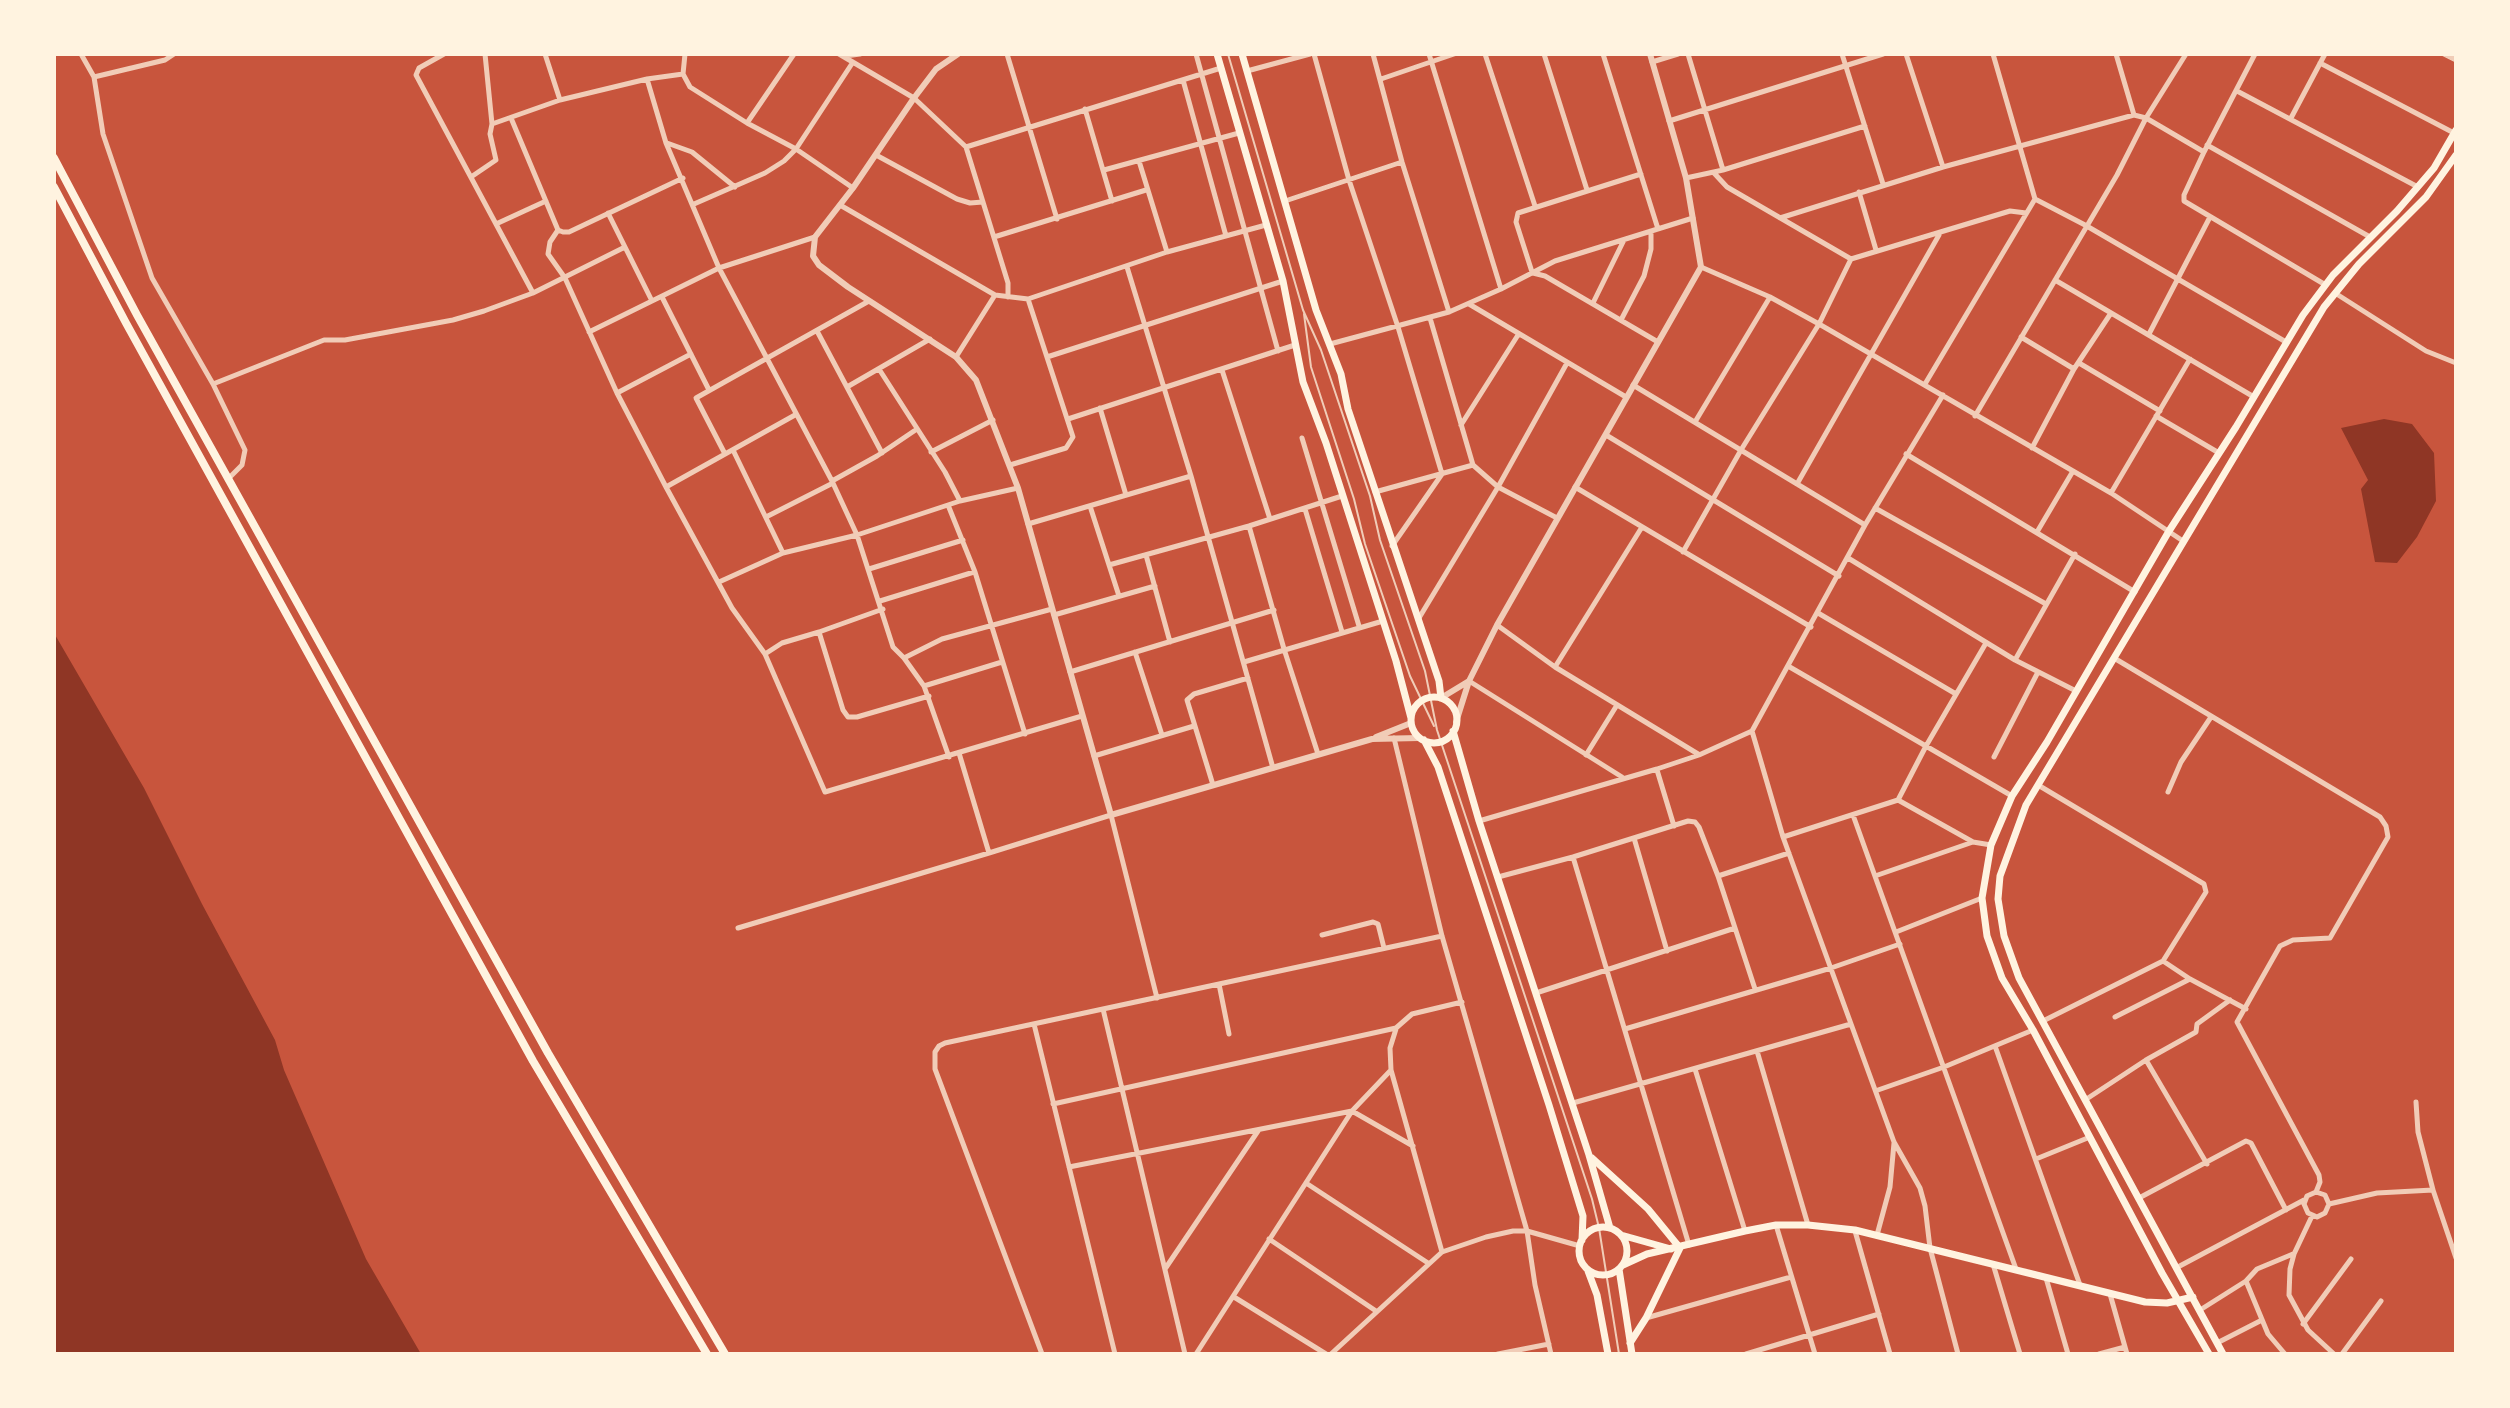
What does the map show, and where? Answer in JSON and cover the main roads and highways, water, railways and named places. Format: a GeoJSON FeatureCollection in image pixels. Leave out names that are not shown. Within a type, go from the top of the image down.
{"type":"FeatureCollection","features":[{"type":"Feature","properties":{"kind":"highway"},"geometry":{"type":"LineString","coordinates":[[54,158],[137,315],[548,1053],[725,1354]]}},
{"type":"Feature","properties":{"kind":"highway"},"geometry":{"type":"LineString","coordinates":[[54,187],[133,337],[533,1061],[707,1354]]}},
{"type":"Feature","properties":{"kind":"main road"},"geometry":{"type":"LineString","coordinates":[[1217,54],[1283,281],[1303,382],[1383,621],[1411,720],[1438,767],[1583,1216],[1581,1259],[1597,1295],[1608,1354]]}},
{"type":"Feature","properties":{"kind":"main road"},"geometry":{"type":"LineString","coordinates":[[1242,54],[1316,310],[1330,344],[1392,546],[1439,681],[1441,698]]}},
{"type":"Feature","properties":{"kind":"main road"},"geometry":{"type":"LineString","coordinates":[[2209,1354],[1993,957],[1982,898],[1991,845],[2012,796],[2077,692],[2169,531],[2286,342],[2324,284],[2418,187],[2434,168],[2455,132]]}},
{"type":"Feature","properties":{"kind":"main road"},"geometry":{"type":"LineString","coordinates":[[2223,1354],[2084,1101],[2012,958],[2004,936],[1998,899],[2000,876],[2026,805],[2335,293],[2359,264],[2426,197],[2456,155]]}},
{"type":"Feature","properties":{"kind":"main road"},"geometry":{"type":"LineString","coordinates":[[1411,720],[1414,708],[1421,700],[1431,696],[1451,705],[1456,722],[1449,737],[1440,741],[1422,739]]}},
{"type":"Feature","properties":{"kind":"main road"},"geometry":{"type":"LineString","coordinates":[[1453,731],[1610,1228]]}},
{"type":"Feature","properties":{"kind":"main road"},"geometry":{"type":"LineString","coordinates":[[1589,1155],[1648,1209],[1676,1248]]}},
{"type":"Feature","properties":{"kind":"main road"},"geometry":{"type":"LineString","coordinates":[[1587,1269],[1607,1275],[1647,1254],[1776,1225],[1808,1225],[1877,1235],[2145,1302],[2179,1301],[2193,1297]]}},
{"type":"Feature","properties":{"kind":"main road"},"geometry":{"type":"LineString","coordinates":[[1581,1243],[1589,1232],[1610,1228],[1620,1235],[1676,1248]]}},
{"type":"Feature","properties":{"kind":"main road"},"geometry":{"type":"LineString","coordinates":[[1620,1235],[1626,1249],[1621,1267],[1632,1354]]}},
{"type":"Feature","properties":{"kind":"main road"},"geometry":{"type":"LineString","coordinates":[[1630,1343],[1646,1318],[1676,1248]]}}]}
